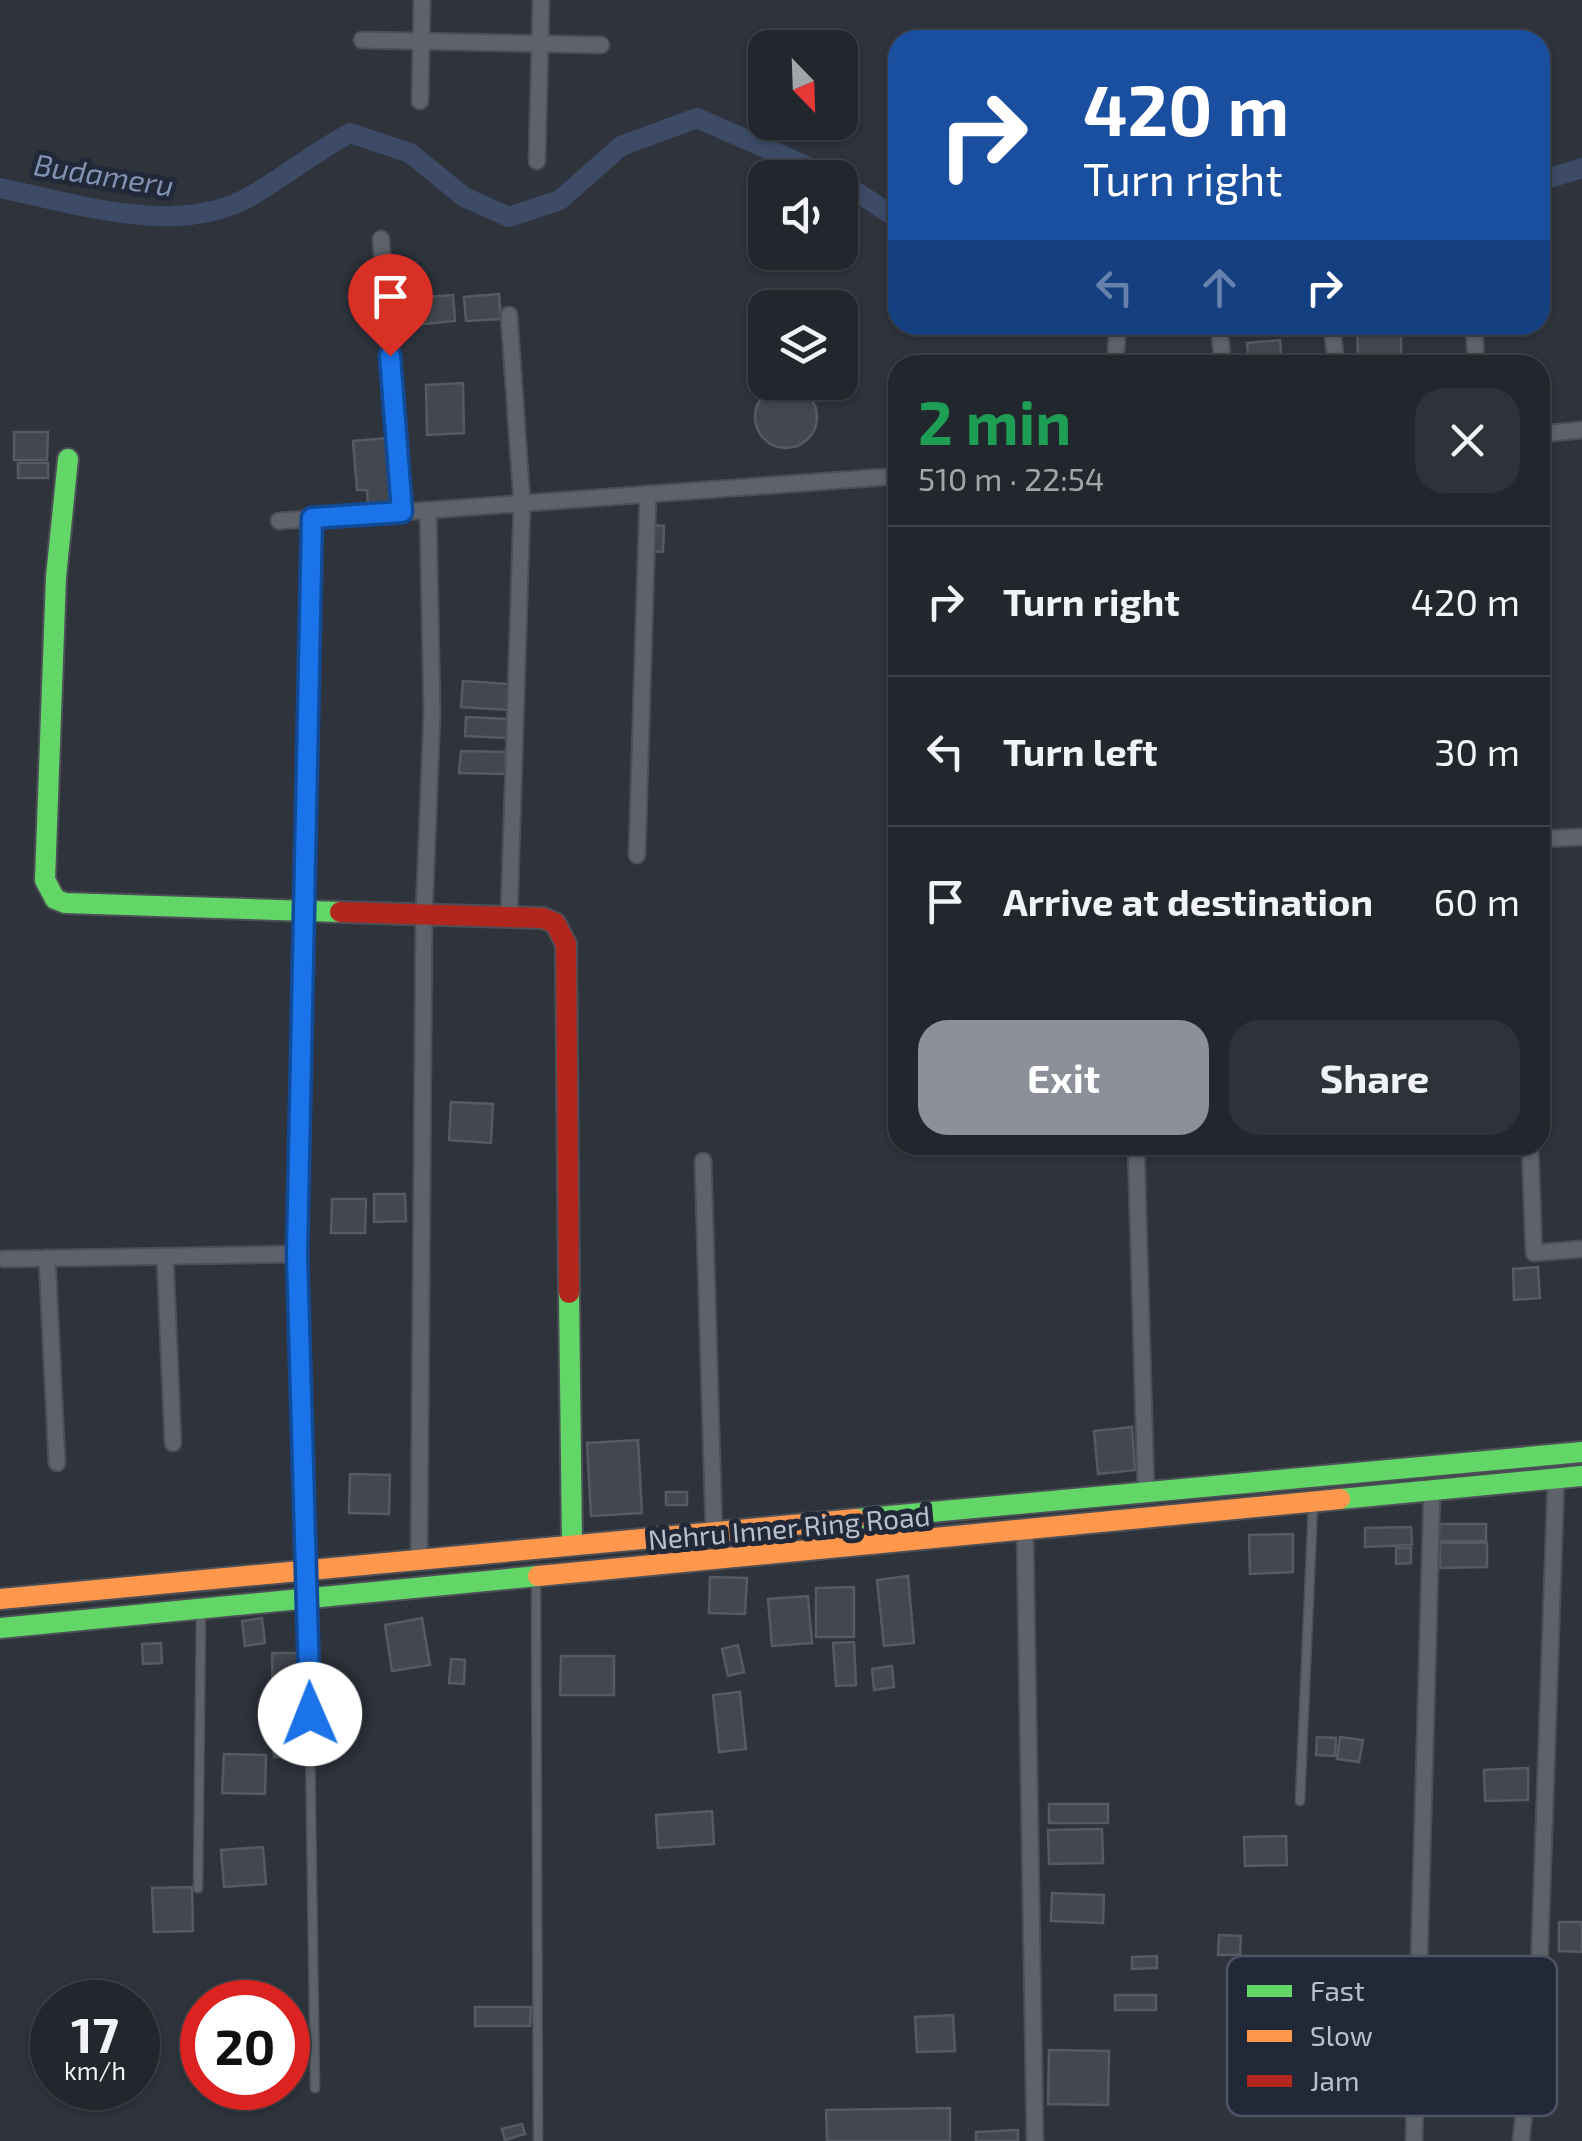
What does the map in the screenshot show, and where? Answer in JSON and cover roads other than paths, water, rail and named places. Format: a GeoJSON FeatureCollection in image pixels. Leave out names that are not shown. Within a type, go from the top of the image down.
{"type":"FeatureCollection","features":[{"type":"Feature","properties":{"kind":"main road"},"geometry":{"type":"LineString","coordinates":[[68,459],[56,577],[48,890],[64,903],[509,917],[556,923],[566,944],[572,1545]]}},
{"type":"Feature","properties":{"kind":"main road"},"geometry":{"type":"LineString","coordinates":[[0,1599],[1582,1452]]}},
{"type":"Feature","properties":{"kind":"main road","name":"Nehru Inner Ring Road"},"geometry":{"type":"LineString","coordinates":[[0,1628],[1025,1533],[1582,1476]]}},
{"type":"Feature","properties":{"kind":"street"},"geometry":{"type":"LineString","coordinates":[[420,102],[422,0]]}},
{"type":"Feature","properties":{"kind":"street"},"geometry":{"type":"LineString","coordinates":[[537,161],[542,0]]}},
{"type":"Feature","properties":{"kind":"street"},"geometry":{"type":"LineString","coordinates":[[362,40],[601,45]]}},
{"type":"Feature","properties":{"kind":"street"},"geometry":{"type":"LineString","coordinates":[[382,239],[402,512]]}},
{"type":"Feature","properties":{"kind":"street"},"geometry":{"type":"LineString","coordinates":[[509,315],[522,503],[509,917]]}},
{"type":"Feature","properties":{"kind":"street"},"geometry":{"type":"LineString","coordinates":[[1550,433],[1582,430]]}},
{"type":"Feature","properties":{"kind":"street"},"geometry":{"type":"LineString","coordinates":[[279,521],[888,477]]}},
{"type":"Feature","properties":{"kind":"street"},"geometry":{"type":"LineString","coordinates":[[637,854],[648,494]]}},
{"type":"Feature","properties":{"kind":"street"},"geometry":{"type":"LineString","coordinates":[[418,1558],[424,915],[432,714],[428,510]]}},
{"type":"Feature","properties":{"kind":"street"},"geometry":{"type":"LineString","coordinates":[[308,1601],[297,1254],[312,518]]}},
{"type":"Feature","properties":{"kind":"street"},"geometry":{"type":"LineString","coordinates":[[1550,839],[1582,837]]}},
{"type":"Feature","properties":{"kind":"street"},"geometry":{"type":"LineString","coordinates":[[1136,1155],[1146,1492]]}},
{"type":"Feature","properties":{"kind":"street"},"geometry":{"type":"LineString","coordinates":[[1530,1155],[1534,1252],[1582,1248]]}},
{"type":"Feature","properties":{"kind":"street"},"geometry":{"type":"LineString","coordinates":[[703,1161],[714,1532]]}},
{"type":"Feature","properties":{"kind":"street"},"geometry":{"type":"LineString","coordinates":[[4,1259],[297,1254]]}},
{"type":"Feature","properties":{"kind":"street"},"geometry":{"type":"LineString","coordinates":[[165,1256],[172,1443]]}},
{"type":"Feature","properties":{"kind":"street"},"geometry":{"type":"LineString","coordinates":[[47,1258],[58,1463]]}},
{"type":"Feature","properties":{"kind":"street"},"geometry":{"type":"LineString","coordinates":[[1537,1956],[1546,1824],[1556,1478]]}},
{"type":"Feature","properties":{"kind":"street"},"geometry":{"type":"LineString","coordinates":[[1419,1956],[1432,1491]]}},
{"type":"Feature","properties":{"kind":"street"},"geometry":{"type":"LineString","coordinates":[[1025,1533],[1036,2141]]}},
{"type":"Feature","properties":{"kind":"street"},"geometry":{"type":"LineString","coordinates":[[1414,2141],[1415,2116]]}},
{"type":"Feature","properties":{"kind":"street"},"geometry":{"type":"LineString","coordinates":[[1521,2141],[1524,2116]]}},
{"type":"Feature","properties":{"kind":"lane"},"geometry":{"type":"LineString","coordinates":[[1300,1800],[1312,1505]]}},
{"type":"Feature","properties":{"kind":"lane"},"geometry":{"type":"LineString","coordinates":[[536,1578],[538,2141]]}},
{"type":"Feature","properties":{"kind":"lane"},"geometry":{"type":"LineString","coordinates":[[308,1601],[315,2088]]}},
{"type":"Feature","properties":{"kind":"lane"},"geometry":{"type":"LineString","coordinates":[[198,1888],[201,1611]]}},
{"type":"Feature","properties":{"kind":"waterway","name":"Budameru"},"geometry":{"type":"LineString","coordinates":[[0,188],[127,214],[192,215],[251,196],[350,133],[410,153],[464,197],[509,217],[560,200],[621,146],[697,118],[793,160]]}},
{"type":"Feature","properties":{"kind":"waterway","name":"Budameru"},"geometry":{"type":"LineString","coordinates":[[1550,178],[1582,168]]}},
{"type":"Feature","properties":{"kind":"waterway","name":"Budameru"},"geometry":{"type":"LineString","coordinates":[[858,193],[888,212]]}}]}
